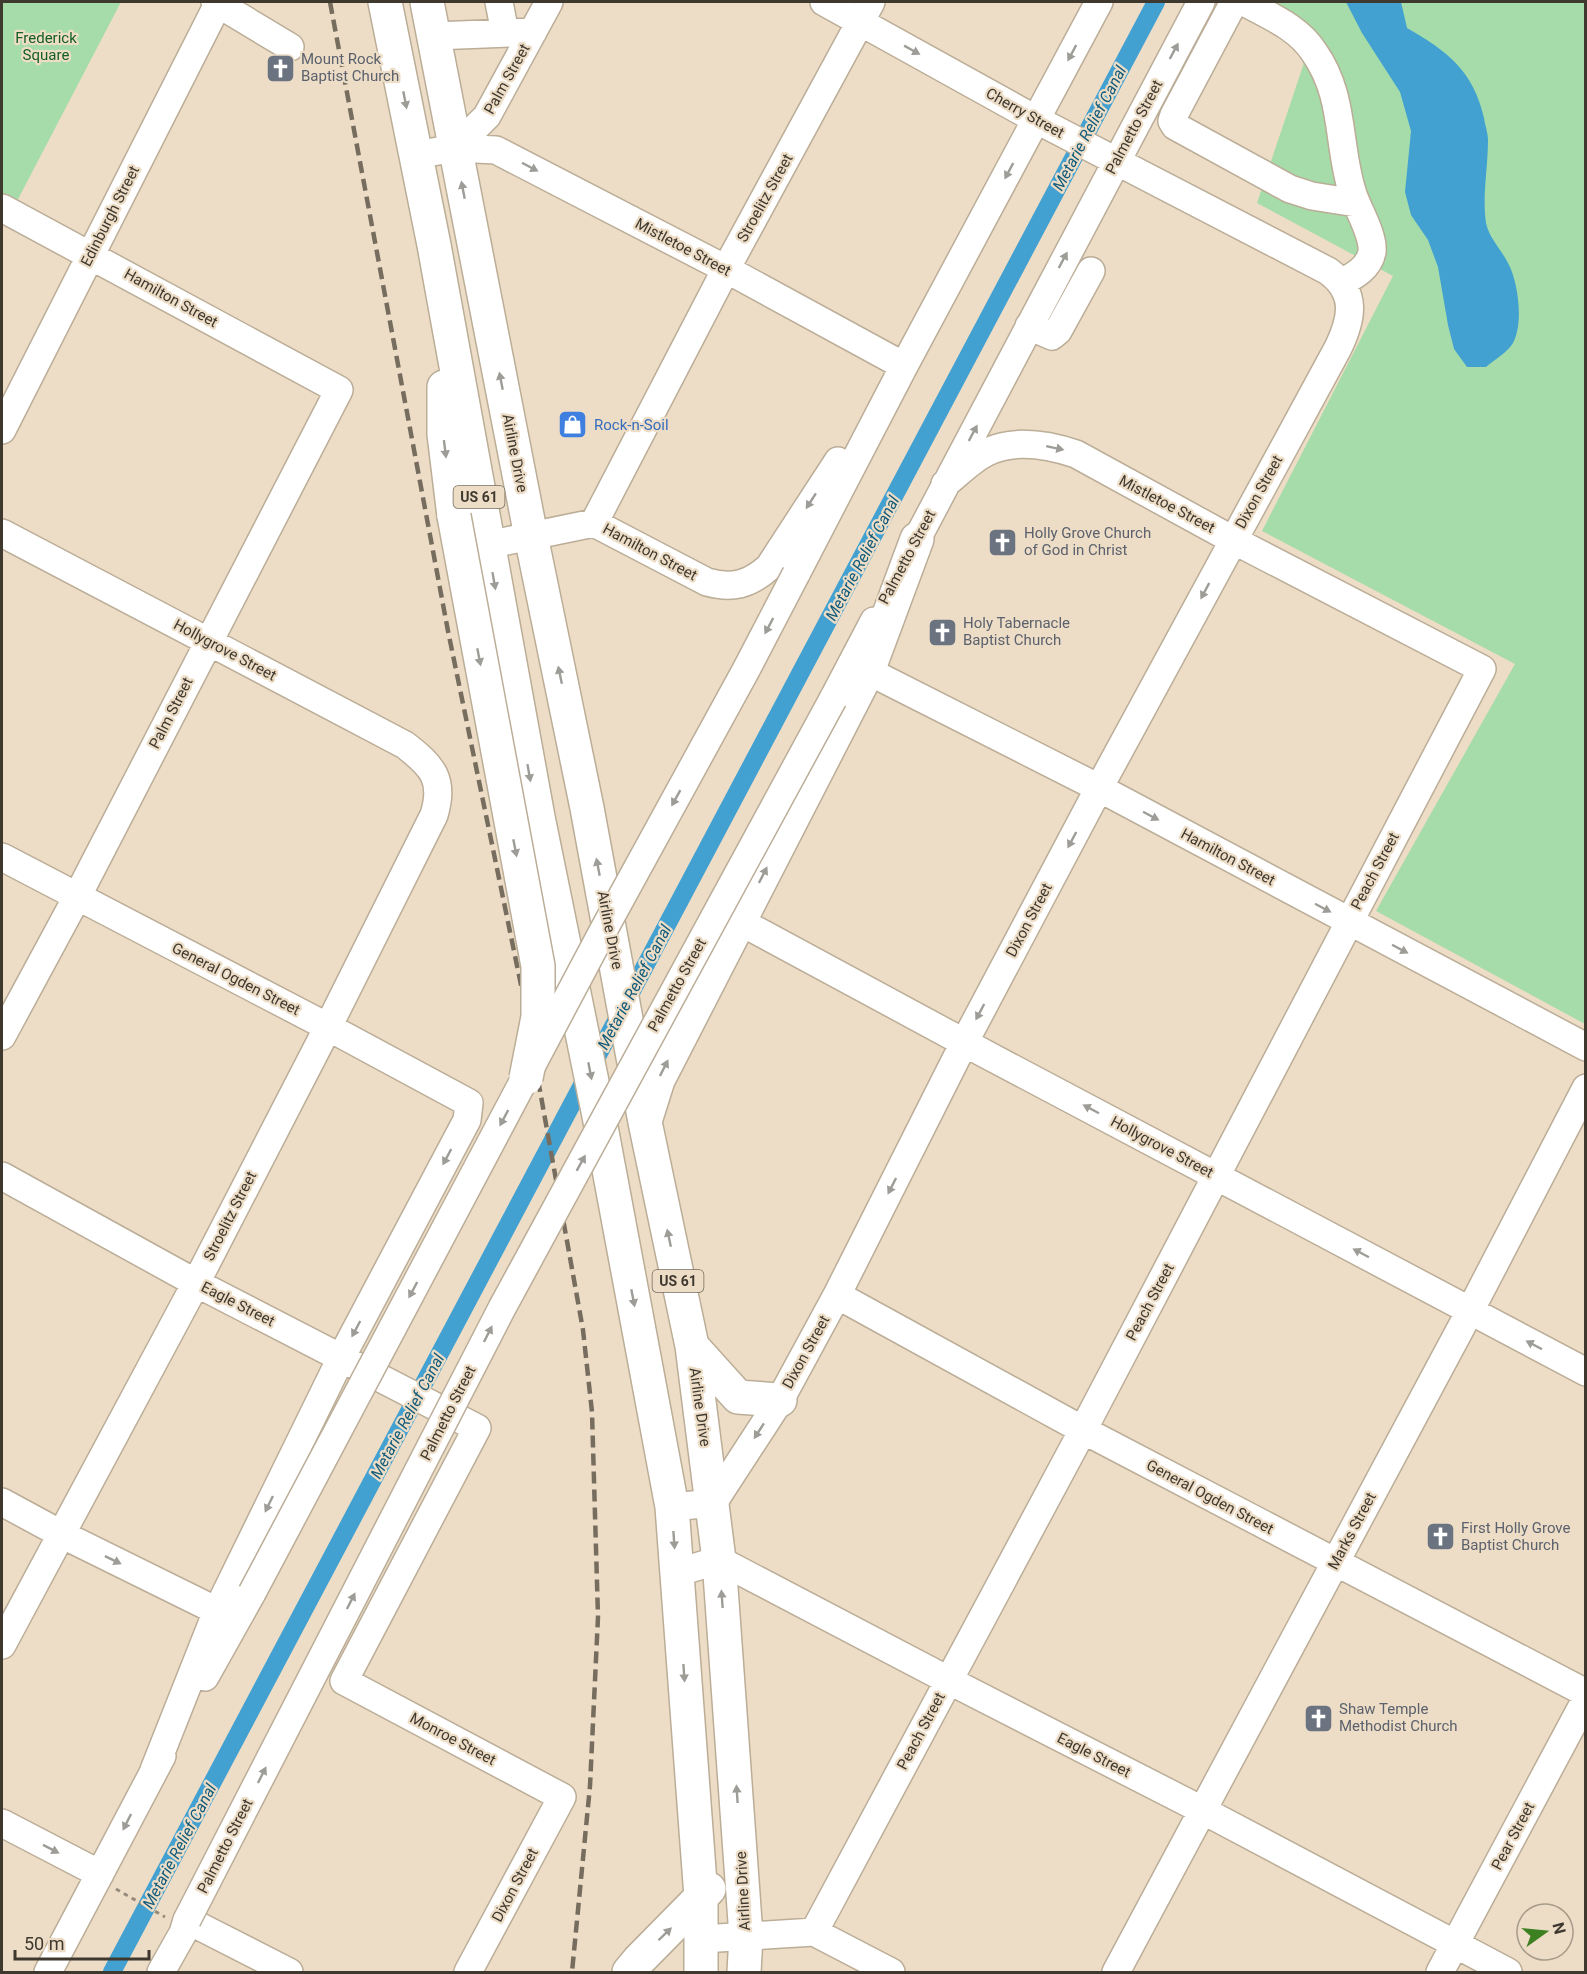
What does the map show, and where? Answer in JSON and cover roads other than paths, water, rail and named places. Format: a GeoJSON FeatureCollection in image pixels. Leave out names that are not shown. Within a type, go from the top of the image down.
{"type":"FeatureCollection","features":[{"type":"Feature","properties":{"kind":"main road","name":"US 61"},"geometry":{"type":"LineString","coordinates":[[385,2],[434,245],[538,817],[599,1116],[672,1507],[701,1897],[701,1972]]}},
{"type":"Feature","properties":{"kind":"main road","name":"Airline Drive"},"geometry":{"type":"LineString","coordinates":[[427,2],[531,536],[587,808],[645,1122],[692,1346],[719,1560],[746,1936],[744,1972]]}},
{"type":"Feature","properties":{"kind":"main road"},"geometry":{"type":"LineString","coordinates":[[434,245],[473,237]]}},
{"type":"Feature","properties":{"kind":"main road"},"geometry":{"type":"LineString","coordinates":[[445,307],[444,434],[454,516],[538,966],[538,1017],[526,1078]]}},
{"type":"Feature","properties":{"kind":"main road"},"geometry":{"type":"LineString","coordinates":[[470,449],[513,441]]}},
{"type":"Feature","properties":{"kind":"main road"},"geometry":{"type":"LineString","coordinates":[[645,1122],[658,1080],[868,671],[917,539]]}},
{"type":"Feature","properties":{"kind":"main road"},"geometry":{"type":"LineString","coordinates":[[538,817],[587,808]]}},
{"type":"Feature","properties":{"kind":"main road"},"geometry":{"type":"LineString","coordinates":[[692,1346],[738,1397],[780,1400]]}},
{"type":"Feature","properties":{"kind":"main road"},"geometry":{"type":"LineString","coordinates":[[629,1972],[720,1875],[730,1857],[739,1830]]}},
{"type":"Feature","properties":{"kind":"street"},"geometry":{"type":"LineString","coordinates":[[217,2],[290,47]]}},
{"type":"Feature","properties":{"kind":"street","name":"Edinburgh Street"},"geometry":{"type":"LineString","coordinates":[[2,430],[217,2]]}},
{"type":"Feature","properties":{"kind":"street"},"geometry":{"type":"LineString","coordinates":[[499,2],[505,33]]}},
{"type":"Feature","properties":{"kind":"street","name":"Palm Street"},"geometry":{"type":"LineString","coordinates":[[455,148],[487,116],[549,2]]}},
{"type":"Feature","properties":{"kind":"street","name":"Cherry Street"},"geometry":{"type":"LineString","coordinates":[[824,2],[866,11],[1042,123],[1328,271],[1344,289]]}},
{"type":"Feature","properties":{"kind":"street"},"geometry":{"type":"LineString","coordinates":[[154,1770],[252,1593],[603,931],[746,670],[904,366],[1042,123],[1099,2]]}},
{"type":"Feature","properties":{"kind":"street","name":"Palmetto Street"},"geometry":{"type":"LineString","coordinates":[[161,1972],[183,1933],[179,1920],[502,1308],[833,699],[1029,326],[1109,158],[1200,2]]}},
{"type":"Feature","properties":{"kind":"street"},"geometry":{"type":"LineString","coordinates":[[1234,2],[1174,115],[1172,121],[1174,126],[1290,189],[1312,196],[1356,203]]}},
{"type":"Feature","properties":{"kind":"street"},"geometry":{"type":"LineString","coordinates":[[1244,2],[1298,32],[1329,75],[1336,98],[1346,161],[1356,203],[1368,230],[1372,252],[1362,270],[1344,289]]}},
{"type":"Feature","properties":{"kind":"street","name":"Stroelitz Street"},"geometry":{"type":"LineString","coordinates":[[594,523],[726,269],[866,11]]}},
{"type":"Feature","properties":{"kind":"street"},"geometry":{"type":"LineString","coordinates":[[434,36],[533,32]]}},
{"type":"Feature","properties":{"kind":"street","name":"Mistletoe Street"},"geometry":{"type":"LineString","coordinates":[[416,155],[455,148],[496,150],[726,269],[904,366]]}},
{"type":"Feature","properties":{"kind":"street","name":"Hamilton Street"},"geometry":{"type":"LineString","coordinates":[[2,208],[339,390]]}},
{"type":"Feature","properties":{"kind":"street"},"geometry":{"type":"LineString","coordinates":[[1029,326],[1053,336],[1058,332],[1091,271]]}},
{"type":"Feature","properties":{"kind":"street","name":"Dixon Street"},"geometry":{"type":"LineString","coordinates":[[713,1503],[780,1400],[837,1294],[964,1042],[1338,348],[1348,327],[1350,308],[1344,289]]}},
{"type":"Feature","properties":{"kind":"street","name":"Hamilton Street"},"geometry":{"type":"LineString","coordinates":[[488,545],[594,523],[707,582],[721,586],[746,582],[758,577],[769,567],[904,366]]}},
{"type":"Feature","properties":{"kind":"street","name":"Palm Street"},"geometry":{"type":"LineString","coordinates":[[2,1036],[77,897],[339,390]]}},
{"type":"Feature","properties":{"kind":"street","name":"Mistletoe Street"},"geometry":{"type":"LineString","coordinates":[[945,484],[986,452],[1006,447],[1031,445],[1056,448],[1076,454],[1233,540],[1482,669]]}},
{"type":"Feature","properties":{"kind":"street","name":"Hollygrove Street"},"geometry":{"type":"LineString","coordinates":[[2,533],[405,745],[426,762],[436,781]]}},
{"type":"Feature","properties":{"kind":"street","name":"Peach Street"},"geometry":{"type":"LineString","coordinates":[[814,1932],[1083,1430],[1482,669]]}},
{"type":"Feature","properties":{"kind":"street","name":"Hamilton Street"},"geometry":{"type":"LineString","coordinates":[[868,671],[1099,788],[1586,1047]]}},
{"type":"Feature","properties":{"kind":"street","name":"Stroelitz Street"},"geometry":{"type":"LineString","coordinates":[[2,1645],[196,1283],[328,1027],[434,815],[440,798],[436,781]]}},
{"type":"Feature","properties":{"kind":"street","name":"General Ogden Street"},"geometry":{"type":"LineString","coordinates":[[2,857],[469,1103],[467,1120],[341,1358]]}},
{"type":"Feature","properties":{"kind":"street","name":"Hollygrove Street"},"geometry":{"type":"LineString","coordinates":[[739,921],[1586,1372]]}},
{"type":"Feature","properties":{"kind":"street","name":"Marks Street"},"geometry":{"type":"LineString","coordinates":[[1116,1972],[1470,1311],[1586,1088]]}},
{"type":"Feature","properties":{"kind":"street","name":"Eagle Street"},"geometry":{"type":"LineString","coordinates":[[2,1176],[196,1283],[477,1428],[344,1682]]}},
{"type":"Feature","properties":{"kind":"street","name":"General Ogden Street"},"geometry":{"type":"LineString","coordinates":[[837,1294],[1083,1430],[1586,1694]]}},
{"type":"Feature","properties":{"kind":"street"},"geometry":{"type":"LineString","coordinates":[[48,1972],[105,1880],[154,1770],[217,1611],[341,1358]]}},
{"type":"Feature","properties":{"kind":"street"},"geometry":{"type":"LineString","coordinates":[[2,1502],[61,1534],[217,1611]]}},
{"type":"Feature","properties":{"kind":"street"},"geometry":{"type":"LineString","coordinates":[[672,1507],[713,1503]]}},
{"type":"Feature","properties":{"kind":"street"},"geometry":{"type":"LineString","coordinates":[[676,1573],[719,1560]]}},
{"type":"Feature","properties":{"kind":"street","name":"Eagle Street"},"geometry":{"type":"LineString","coordinates":[[719,1560],[1202,1810],[1508,1972]]}},
{"type":"Feature","properties":{"kind":"street","name":"Monroe Street"},"geometry":{"type":"LineString","coordinates":[[344,1682],[562,1797]]}},
{"type":"Feature","properties":{"kind":"street","name":"Pear Street"},"geometry":{"type":"LineString","coordinates":[[1440,1972],[1586,1699]]}},
{"type":"Feature","properties":{"kind":"street","name":"Dixon Street"},"geometry":{"type":"LineString","coordinates":[[468,1972],[562,1797]]}},
{"type":"Feature","properties":{"kind":"street"},"geometry":{"type":"LineString","coordinates":[[2,1823],[105,1880]]}},
{"type":"Feature","properties":{"kind":"street"},"geometry":{"type":"LineString","coordinates":[[179,1920],[289,1972]]}},
{"type":"Feature","properties":{"kind":"street"},"geometry":{"type":"LineString","coordinates":[[702,1939],[814,1932],[891,1972]]}},
{"type":"Feature","properties":{"kind":"water"},"geometry":{"type":"Polygon","coordinates":[[[1346,2],[1401,2],[1407,28],[1434,45],[1456,64],[1465,74],[1479,101],[1488,137],[1486,223],[1512,271],[1519,314],[1513,343],[1486,367],[1467,367],[1454,349],[1438,267],[1428,240],[1411,215],[1405,192],[1411,131],[1400,92],[1362,33],[1346,2]]]}},
{"type":"Feature","properties":{"kind":"waterway","name":"Metarie Relief Canal"},"geometry":{"type":"LineString","coordinates":[[112,1972],[1156,2]]}},
{"type":"Feature","properties":{"kind":"railway"},"geometry":{"type":"LineString","coordinates":[[330,2],[448,631],[521,985],[583,1330],[592,1412],[598,1617],[590,1786],[572,1972]]}},
{"type":"Feature","properties":{"kind":"place","name":"Mount Rock Baptist Church"},"geometry":{"type":"Point","coordinates":[280,68]}},
{"type":"Feature","properties":{"kind":"place","name":"Rock-n-Soil"},"geometry":{"type":"Point","coordinates":[573,425]}},
{"type":"Feature","properties":{"kind":"place","name":"Holly Grove Church of God in Christ"},"geometry":{"type":"Point","coordinates":[1003,542]}},
{"type":"Feature","properties":{"kind":"place","name":"Holy Tabernacle Baptist Church"},"geometry":{"type":"Point","coordinates":[942,632]}},
{"type":"Feature","properties":{"kind":"place","name":"First Holly Grove Baptist Church"},"geometry":{"type":"Point","coordinates":[1440,1537]}},
{"type":"Feature","properties":{"kind":"place","name":"Shaw Temple Methodist Church"},"geometry":{"type":"Point","coordinates":[1318,1718]}},
{"type":"Feature","properties":{"kind":"park label","name":"Frederick Square"},"geometry":{"type":"Point","coordinates":[46,46]}}]}
